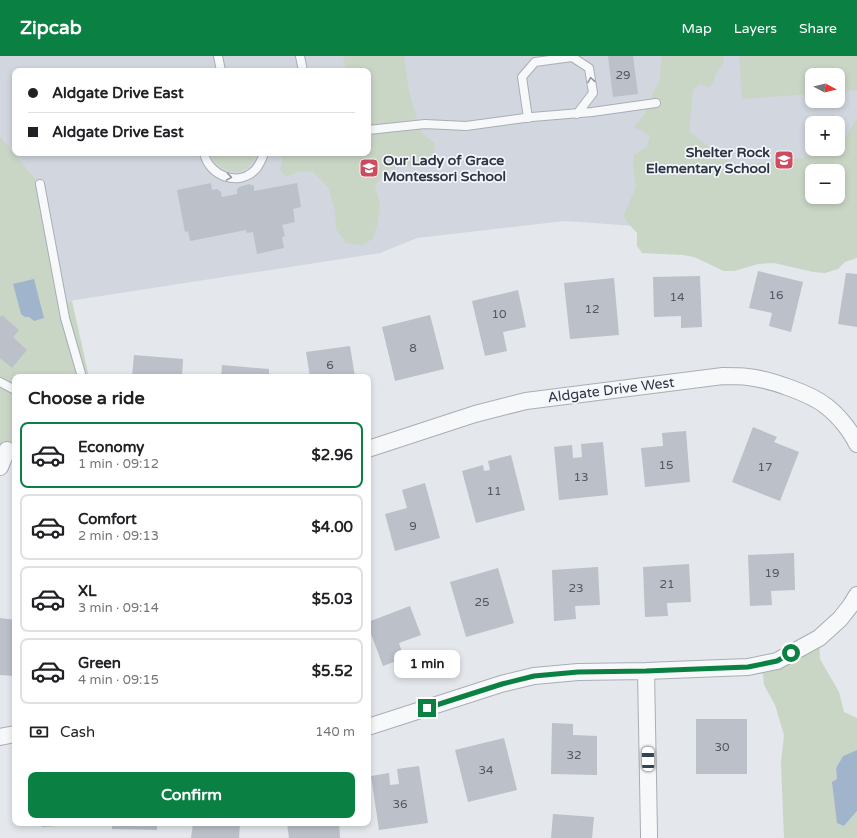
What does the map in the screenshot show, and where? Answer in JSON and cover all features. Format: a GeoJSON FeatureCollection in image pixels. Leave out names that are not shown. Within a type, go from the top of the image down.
{"type":"FeatureCollection","features":[{"type":"Feature","properties":{"kind":"street","name":"Aldgate Drive West"},"geometry":{"type":"LineString","coordinates":[[371,448],[475,414],[526,401],[723,376],[756,378],[776,383],[808,396],[826,406],[846,428],[857,444]]}},
{"type":"Feature","properties":{"kind":"street"},"geometry":{"type":"LineString","coordinates":[[0,468],[7,449]]}},
{"type":"Feature","properties":{"kind":"street"},"geometry":{"type":"LineString","coordinates":[[371,726],[502,684],[534,676],[578,672],[748,667],[777,661],[819,638],[840,619],[857,595]]}},
{"type":"Feature","properties":{"kind":"street"},"geometry":{"type":"LineString","coordinates":[[646,671],[649,838]]}},
{"type":"Feature","properties":{"kind":"street"},"geometry":{"type":"LineString","coordinates":[[0,737],[12,735]]}},
{"type":"Feature","properties":{"kind":"lane"},"geometry":{"type":"LineString","coordinates":[[218,56],[220,68]]}},
{"type":"Feature","properties":{"kind":"lane"},"geometry":{"type":"LineString","coordinates":[[300,56],[302,68]]}},
{"type":"Feature","properties":{"kind":"lane"},"geometry":{"type":"LineString","coordinates":[[528,118],[522,77],[535,62],[572,57],[589,68],[593,93],[577,114]]}},
{"type":"Feature","properties":{"kind":"lane"},"geometry":{"type":"LineString","coordinates":[[371,130],[425,124],[466,126],[528,118],[577,114],[656,103]]}},
{"type":"Feature","properties":{"kind":"lane"},"geometry":{"type":"LineString","coordinates":[[205,156],[210,168],[229,178],[238,178],[248,175],[255,170],[261,162],[263,156]]}},
{"type":"Feature","properties":{"kind":"lane"},"geometry":{"type":"LineString","coordinates":[[40,184],[65,318],[81,374]]}},
{"type":"Feature","properties":{"kind":"lane"},"geometry":{"type":"LineString","coordinates":[[0,382],[12,388]]}},
{"type":"Feature","properties":{"kind":"shaded area","name":"Our Lady of Grace Montessori School"},"geometry":{"type":"Polygon","coordinates":[[[0,56],[857,56],[857,242],[565,221],[417,238],[380,253],[62,302],[40,184],[17,156],[371,156],[371,68],[12,68],[12,150],[0,136],[0,56]]]}},
{"type":"Feature","properties":{"kind":"green space"},"geometry":{"type":"Polygon","coordinates":[[[343,56],[404,56],[409,92],[421,132],[435,143],[433,159],[421,167],[402,165],[387,171],[375,185],[380,205],[377,225],[373,239],[361,245],[346,243],[336,229],[335,210],[328,187],[313,172],[300,172],[286,176],[280,170],[283,156],[371,156],[371,68],[345,68],[343,56]]]}},
{"type":"Feature","properties":{"kind":"green space"},"geometry":{"type":"Polygon","coordinates":[[[662,56],[724,56],[722,65],[717,71],[712,85],[707,87],[702,84],[698,85],[693,90],[689,131],[720,157],[733,163],[751,164],[807,156],[845,156],[845,138],[857,119],[857,258],[845,262],[838,269],[825,273],[813,272],[774,263],[758,264],[734,271],[724,271],[694,257],[642,253],[637,246],[637,233],[626,221],[624,215],[636,187],[633,163],[634,155],[647,147],[650,136],[634,127],[644,115],[659,83],[662,56]]]}},
{"type":"Feature","properties":{"kind":"green space"},"geometry":{"type":"Polygon","coordinates":[[[739,56],[857,56],[857,90],[845,91],[845,68],[805,68],[805,94],[742,99],[739,56]]]}},
{"type":"Feature","properties":{"kind":"green space"},"geometry":{"type":"Polygon","coordinates":[[[0,136],[12,150],[12,156],[17,156],[40,184],[63,302],[72,301],[88,374],[12,374],[12,451],[7,450],[0,467],[0,136]]]}},
{"type":"Feature","properties":{"kind":"green space"},"geometry":{"type":"Polygon","coordinates":[[[212,156],[256,156],[247,167],[241,171],[234,172],[220,167],[212,156]]]}},
{"type":"Feature","properties":{"kind":"green space"},"geometry":{"type":"Polygon","coordinates":[[[819,638],[820,659],[839,692],[844,712],[857,718],[857,750],[843,756],[836,768],[844,826],[857,811],[857,838],[784,838],[781,763],[784,735],[775,705],[764,685],[762,664],[819,638]]]}},
{"type":"Feature","properties":{"kind":"water"},"geometry":{"type":"Polygon","coordinates":[[[34,279],[44,318],[34,321],[21,314],[13,284],[34,279]]]}},
{"type":"Feature","properties":{"kind":"water"},"geometry":{"type":"Polygon","coordinates":[[[857,750],[857,811],[844,826],[837,823],[832,782],[837,779],[836,768],[843,756],[857,750]]]}},
{"type":"Feature","properties":{"kind":"building"},"geometry":{"type":"Polygon","coordinates":[[[608,56],[633,56],[638,94],[613,97],[608,56]]]}},
{"type":"Feature","properties":{"kind":"building"},"geometry":{"type":"Polygon","coordinates":[[[211,183],[212,190],[217,189],[221,192],[222,197],[237,194],[239,187],[249,184],[254,186],[254,191],[297,183],[301,207],[293,209],[295,222],[282,225],[285,236],[282,237],[284,248],[257,254],[253,232],[247,233],[246,230],[190,241],[188,231],[185,232],[177,190],[211,183]]]}},
{"type":"Feature","properties":{"kind":"building"},"geometry":{"type":"Polygon","coordinates":[[[758,271],[803,282],[791,332],[769,326],[772,313],[749,308],[758,271]]]}},
{"type":"Feature","properties":{"kind":"building"},"geometry":{"type":"Polygon","coordinates":[[[846,273],[857,274],[857,327],[838,324],[846,273]]]}},
{"type":"Feature","properties":{"kind":"building"},"geometry":{"type":"Polygon","coordinates":[[[700,276],[702,327],[681,328],[681,316],[654,317],[653,277],[700,276]]]}},
{"type":"Feature","properties":{"kind":"building"},"geometry":{"type":"Polygon","coordinates":[[[614,278],[619,335],[570,339],[564,283],[614,278]]]}},
{"type":"Feature","properties":{"kind":"building"},"geometry":{"type":"Polygon","coordinates":[[[518,290],[526,327],[503,332],[507,351],[485,356],[472,301],[518,290]]]}},
{"type":"Feature","properties":{"kind":"building"},"geometry":{"type":"Polygon","coordinates":[[[2,315],[19,330],[13,337],[27,350],[12,368],[0,358],[0,317],[2,315]]]}},
{"type":"Feature","properties":{"kind":"building"},"geometry":{"type":"Polygon","coordinates":[[[430,315],[444,369],[395,381],[382,327],[430,315]]]}},
{"type":"Feature","properties":{"kind":"building"},"geometry":{"type":"Polygon","coordinates":[[[350,346],[355,374],[310,374],[306,352],[350,346]]]}},
{"type":"Feature","properties":{"kind":"building"},"geometry":{"type":"Polygon","coordinates":[[[134,355],[183,359],[182,374],[132,374],[134,355]]]}},
{"type":"Feature","properties":{"kind":"building"},"geometry":{"type":"Polygon","coordinates":[[[222,365],[269,369],[269,374],[221,374],[222,365]]]}},
{"type":"Feature","properties":{"kind":"building"},"geometry":{"type":"Polygon","coordinates":[[[753,427],[777,437],[774,442],[799,452],[780,501],[732,482],[753,427]]]}},
{"type":"Feature","properties":{"kind":"building"},"geometry":{"type":"Polygon","coordinates":[[[686,431],[690,482],[645,487],[641,448],[663,446],[662,433],[686,431]]]}},
{"type":"Feature","properties":{"kind":"building"},"geometry":{"type":"Polygon","coordinates":[[[603,442],[608,495],[559,500],[554,447],[572,445],[573,458],[582,457],[581,444],[603,442]]]}},
{"type":"Feature","properties":{"kind":"building"},"geometry":{"type":"Polygon","coordinates":[[[511,455],[525,510],[476,523],[462,471],[483,465],[484,471],[490,470],[488,461],[511,455]]]}},
{"type":"Feature","properties":{"kind":"building"},"geometry":{"type":"Polygon","coordinates":[[[425,483],[440,538],[395,551],[385,514],[407,508],[402,490],[425,483]]]}},
{"type":"Feature","properties":{"kind":"building"},"geometry":{"type":"Polygon","coordinates":[[[794,553],[795,590],[771,591],[772,605],[750,606],[748,555],[794,553]]]}},
{"type":"Feature","properties":{"kind":"building"},"geometry":{"type":"Polygon","coordinates":[[[689,564],[691,602],[667,603],[668,616],[645,617],[643,567],[689,564]]]}},
{"type":"Feature","properties":{"kind":"building"},"geometry":{"type":"Polygon","coordinates":[[[598,567],[600,605],[575,606],[576,619],[554,621],[552,570],[598,567]]]}},
{"type":"Feature","properties":{"kind":"building"},"geometry":{"type":"Polygon","coordinates":[[[498,568],[514,623],[466,637],[450,582],[498,568]]]}},
{"type":"Feature","properties":{"kind":"building"},"geometry":{"type":"Polygon","coordinates":[[[410,606],[421,635],[399,643],[404,658],[383,666],[371,634],[371,621],[410,606]]]}},
{"type":"Feature","properties":{"kind":"building"},"geometry":{"type":"Polygon","coordinates":[[[0,618],[12,620],[12,676],[0,675],[0,618]]]}},
{"type":"Feature","properties":{"kind":"building"},"geometry":{"type":"Polygon","coordinates":[[[696,719],[747,719],[747,774],[696,774],[696,719]]]}},
{"type":"Feature","properties":{"kind":"building"},"geometry":{"type":"Polygon","coordinates":[[[552,723],[573,724],[573,735],[597,736],[597,775],[551,774],[552,723]]]}},
{"type":"Feature","properties":{"kind":"building"},"geometry":{"type":"Polygon","coordinates":[[[504,738],[517,790],[468,802],[455,750],[504,738]]]}},
{"type":"Feature","properties":{"kind":"building"},"geometry":{"type":"Polygon","coordinates":[[[419,766],[428,823],[379,830],[371,776],[389,773],[390,785],[399,784],[397,769],[419,766]]]}},
{"type":"Feature","properties":{"kind":"building"},"geometry":{"type":"Polygon","coordinates":[[[553,814],[594,817],[592,838],[551,838],[553,814]]]}},
{"type":"Feature","properties":{"kind":"building"},"geometry":{"type":"Polygon","coordinates":[[[112,826],[157,826],[157,830],[112,829],[112,826]]]}},
{"type":"Feature","properties":{"kind":"building"},"geometry":{"type":"Polygon","coordinates":[[[193,826],[240,826],[239,838],[191,838],[193,826]]]}},
{"type":"Feature","properties":{"kind":"building"},"geometry":{"type":"Polygon","coordinates":[[[287,826],[339,826],[340,838],[289,838],[287,826]]]}},
{"type":"Feature","properties":{"kind":"place","name":"Shelter Rock Elementary School"},"geometry":{"type":"Point","coordinates":[784,160]}},
{"type":"Feature","properties":{"kind":"place","name":"Our Lady of Grace Montessori School"},"geometry":{"type":"Point","coordinates":[369,168]}},
{"type":"Feature","properties":{"kind":"route"},"geometry":{"type":"LineString","coordinates":[[427,708],[502,684],[534,676],[578,672],[748,667],[777,661],[791,653]]}}]}
